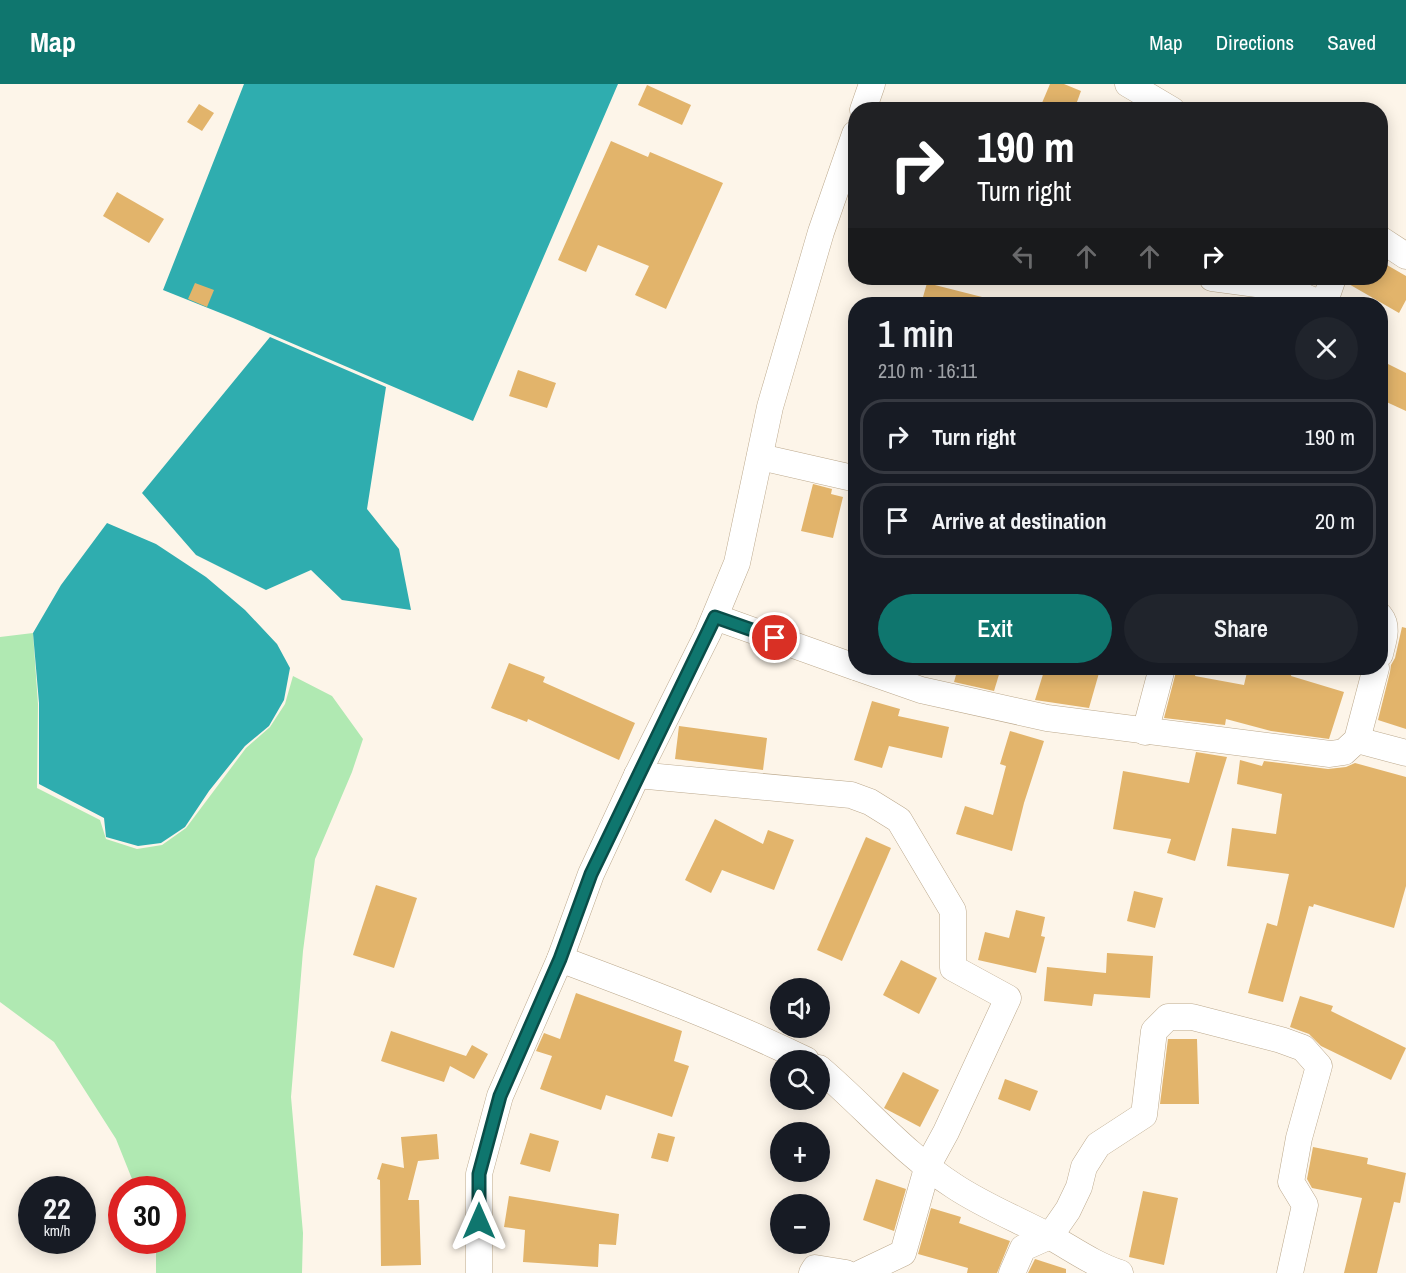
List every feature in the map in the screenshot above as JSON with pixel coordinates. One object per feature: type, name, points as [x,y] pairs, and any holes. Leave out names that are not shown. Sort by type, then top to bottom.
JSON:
[{"type":"street","points":[[866,102],[872,84]]},
{"type":"street","points":[[1128,84],[1158,102]]},
{"type":"street","points":[[479,1273],[479,1174],[500,1096],[560,959],[591,874],[637,774],[715,617],[737,563],[770,407],[821,232],[846,189]]},
{"type":"street","points":[[1388,244],[1406,256]]},
{"type":"street","points":[[1263,285],[1285,288],[1306,297]]},
{"type":"street","points":[[760,457],[848,477]]},
{"type":"street","points":[[715,617],[848,664]]},
{"type":"street","points":[[879,675],[921,690],[1047,718],[1330,754],[1344,752],[1357,740],[1374,675]]},
{"type":"street","points":[[1145,732],[1160,675]]},
{"type":"street","points":[[1357,740],[1406,753]]},
{"type":"street","points":[[637,774],[851,795],[870,802],[899,820],[953,910],[953,968],[1008,998],[946,1132],[928,1165],[903,1253],[861,1273]]},
{"type":"street","points":[[560,959],[650,992],[785,1050]]},
{"type":"street","points":[[1012,1273],[1023,1248],[1050,1236],[1068,1210],[1079,1187],[1084,1167],[1098,1145],[1144,1115],[1154,1031],[1168,1017],[1192,1017],[1281,1040],[1303,1048],[1319,1066],[1299,1138],[1291,1182],[1305,1205],[1290,1273]]},
{"type":"street","points":[[830,1077],[894,1139],[953,1186],[1050,1236],[1104,1268],[1120,1273]]},
{"type":"street","points":[[812,1273],[815,1268],[846,1273]]},
{"type":"green space","points":[[33,633],[38,704],[37,788],[100,820],[106,839],[137,849],[162,845],[186,828],[246,748],[270,727],[285,704],[293,676],[332,696],[363,739],[352,772],[315,859],[303,951],[291,1097],[303,1233],[302,1273],[156,1273],[156,1254],[186,1254],[186,1176],[131,1176],[116,1139],[54,1042],[0,1002],[0,637]]},
{"type":"water","points":[[244,84],[618,84],[473,421],[163,290]]},
{"type":"water","points":[[270,337],[386,387],[367,509],[399,549],[411,610],[342,600],[311,570],[266,590],[196,555],[142,493]]},
{"type":"water","points":[[107,523],[156,544],[206,577],[245,610],[277,644],[290,668],[284,700],[269,726],[245,746],[209,791],[185,827],[161,843],[138,846],[106,837],[104,818],[39,784],[39,703],[33,633],[61,585]]},
{"type":"building","points":[[1050,84],[1064,84],[1081,91],[1077,102],[1042,102]]},
{"type":"building","points":[[647,85],[691,105],[682,125],[638,105]]},
{"type":"building","points":[[199,104],[214,113],[202,131],[187,122]]},
{"type":"building","points":[[611,141],[648,157],[650,152],[723,183],[666,309],[635,295],[649,266],[598,245],[586,272],[558,260]]},
{"type":"building","points":[[117,192],[164,219],[149,243],[103,216]]},
{"type":"building","points":[[1388,266],[1406,276],[1406,300],[1399,313],[1388,307],[1388,297],[1371,297],[1350,285],[1388,285]]},
{"type":"building","points":[[195,283],[214,290],[207,307],[188,299]]},
{"type":"building","points":[[926,285],[935,285],[982,297],[923,297]]},
{"type":"building","points":[[1388,364],[1406,373],[1406,411],[1388,403]]},
{"type":"building","points":[[518,370],[556,383],[547,408],[509,396]]},
{"type":"building","points":[[813,484],[832,489],[831,494],[843,497],[833,538],[801,531]]},
{"type":"building","points":[[1402,627],[1406,628],[1406,729],[1378,720]]},
{"type":"building","points":[[509,663],[545,677],[543,682],[635,723],[619,760],[528,719],[527,722],[491,708]]},
{"type":"building","points":[[956,675],[999,675],[994,691],[954,682]]},
{"type":"building","points":[[1043,675],[1098,675],[1089,708],[1035,700]]},
{"type":"building","points":[[1175,675],[1195,675],[1244,685],[1246,675],[1291,675],[1344,692],[1329,739],[1271,731],[1226,719],[1225,725],[1164,718]]},
{"type":"building","points":[[872,701],[900,709],[898,716],[949,727],[942,758],[889,746],[882,768],[854,760]]},
{"type":"building","points":[[679,726],[767,738],[763,770],[675,759]]},
{"type":"building","points":[[1010,731],[1044,741],[1024,803],[1012,851],[956,834],[965,806],[993,815],[1006,766],[1000,764]]},
{"type":"building","points":[[1196,752],[1227,757],[1195,861],[1167,853],[1171,839],[1113,829],[1123,771],[1189,783]]},
{"type":"building","points":[[1240,760],[1262,766],[1264,761],[1328,769],[1346,767],[1355,763],[1406,777],[1406,886],[1394,928],[1314,904],[1313,907],[1309,906],[1283,1002],[1248,993],[1267,923],[1277,926],[1289,874],[1227,866],[1232,828],[1276,834],[1282,794],[1237,784]]},
{"type":"building","points":[[715,819],[763,844],[768,830],[794,840],[774,890],[722,870],[711,893],[685,880]]},
{"type":"building","points":[[866,837],[891,848],[842,961],[817,950]]},
{"type":"building","points":[[376,885],[417,898],[394,968],[353,955]]},
{"type":"building","points":[[1134,891],[1163,898],[1155,928],[1127,921]]},
{"type":"building","points":[[1016,910],[1045,917],[1041,936],[1045,937],[1036,973],[978,960],[985,932],[1009,938]]},
{"type":"building","points":[[1107,953],[1153,956],[1150,998],[1094,994],[1092,1006],[1044,1001],[1047,967],[1106,973]]},
{"type":"building","points":[[901,960],[937,978],[919,1014],[883,995]]},
{"type":"building","points":[[576,993],[682,1031],[674,1061],[689,1066],[672,1117],[606,1095],[601,1110],[540,1089],[552,1056],[536,1051],[544,1033],[560,1039]]},
{"type":"building","points":[[1300,996],[1333,1006],[1331,1011],[1406,1048],[1391,1080],[1321,1046],[1309,1034],[1290,1027]]},
{"type":"building","points":[[391,1031],[466,1056],[472,1045],[488,1054],[474,1079],[450,1066],[444,1082],[381,1061]]},
{"type":"building","points":[[1168,1039],[1197,1039],[1199,1104],[1160,1104]]},
{"type":"building","points":[[903,1072],[939,1090],[920,1127],[884,1108]]},
{"type":"building","points":[[1005,1079],[1038,1091],[1030,1111],[998,1099]]},
{"type":"building","points":[[530,1133],[559,1141],[550,1172],[520,1164]]},
{"type":"building","points":[[658,1133],[675,1137],[668,1162],[651,1158]]},
{"type":"building","points":[[437,1134],[439,1159],[418,1161],[408,1200],[419,1200],[421,1265],[381,1266],[380,1180],[377,1179],[382,1163],[404,1168],[401,1137]]},
{"type":"building","points":[[1313,1147],[1368,1158],[1367,1164],[1406,1173],[1400,1203],[1394,1202],[1377,1273],[1344,1273],[1362,1198],[1312,1188],[1307,1179]]},
{"type":"building","points":[[876,1179],[906,1189],[894,1231],[863,1220]]},
{"type":"building","points":[[1143,1191],[1178,1198],[1164,1265],[1129,1257]]},
{"type":"building","points":[[509,1196],[619,1214],[616,1245],[599,1244],[598,1267],[523,1262],[525,1230],[504,1227]]},
{"type":"building","points":[[931,1208],[961,1217],[959,1223],[1010,1241],[997,1273],[967,1273],[968,1268],[918,1254]]},
{"type":"building","points":[[1035,1259],[1066,1269],[1066,1273],[1028,1273]]},
{"type":"route","points":[[479,1221],[479,1174],[500,1096],[560,959],[591,874],[637,774],[715,617],[775,638]]}]
